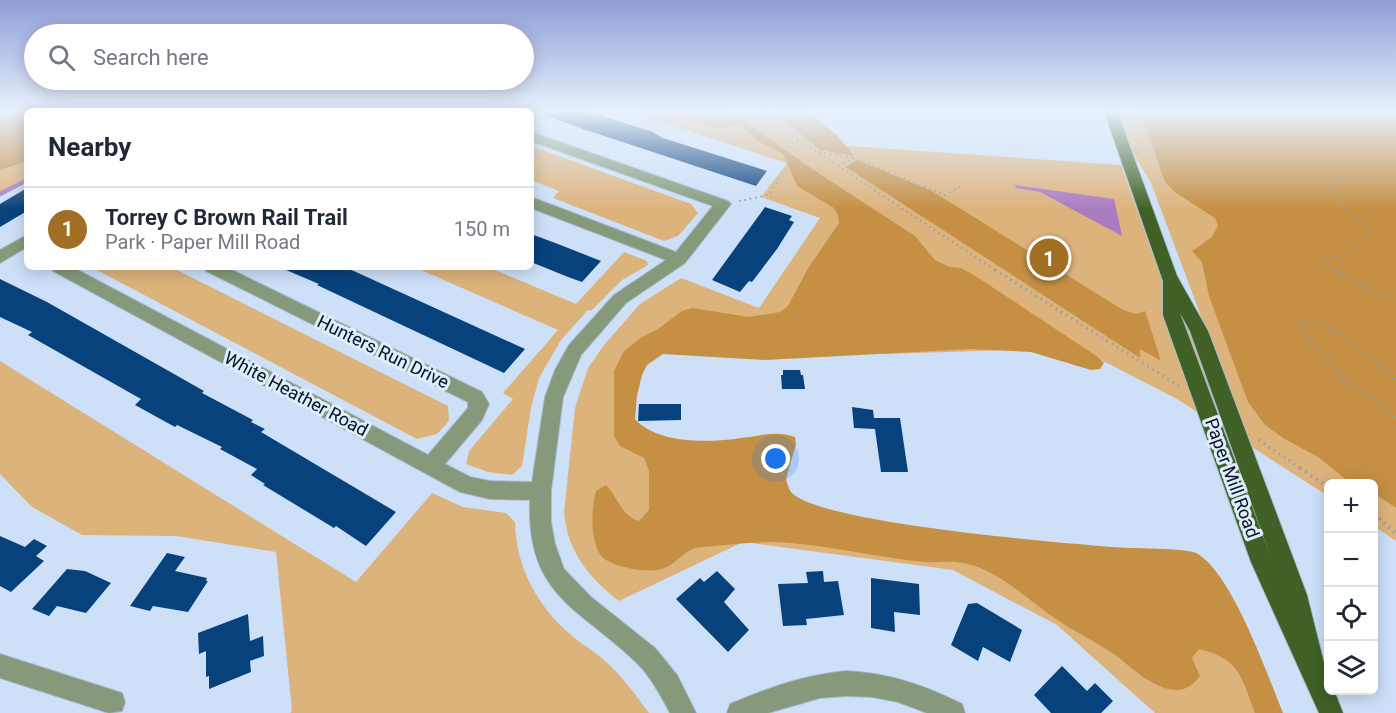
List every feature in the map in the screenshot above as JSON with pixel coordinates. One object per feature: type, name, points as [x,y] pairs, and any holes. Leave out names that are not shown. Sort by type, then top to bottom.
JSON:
[{"type":"main road","name":"Paper Mill Road","points":[[1122,144],[1169,276],[1172,315],[1242,507],[1277,598],[1315,674],[1331,713]]},
{"type":"street","points":[[554,144],[723,204],[679,259],[620,299],[575,350],[564,370],[554,397],[541,491],[540,522],[544,544],[556,576],[583,605],[647,656],[668,684],[684,713]]},
{"type":"street","points":[[534,203],[679,259]]},
{"type":"street","points":[[0,257],[24,245]]},
{"type":"street","name":"White Heather Road","points":[[65,270],[467,486],[490,490],[541,491]]},
{"type":"street","name":"Hunters Run Drive","points":[[218,270],[475,397],[480,404],[475,414],[431,467]]},
{"type":"street","points":[[0,666],[113,702]]},
{"type":"street","points":[[739,713],[768,699],[813,686],[853,683],[896,689],[938,705],[952,713]]},
{"type":"path","points":[[739,201],[769,195],[790,162],[785,159],[784,153],[791,144]]},
{"type":"path","points":[[805,144],[1034,296],[1188,391]]},
{"type":"path","points":[[816,151],[855,158],[945,195],[960,186]]},
{"type":"path","points":[[838,166],[855,158]]},
{"type":"path","points":[[1396,182],[1337,177],[1327,182],[1344,208],[1367,226],[1370,234],[1347,254],[1327,259],[1328,266],[1377,297],[1384,299],[1391,294],[1396,296]]},
{"type":"path","points":[[1396,379],[1329,330],[1308,319],[1302,319],[1303,332],[1332,364],[1343,381],[1372,397],[1396,418]]},
{"type":"path","points":[[1249,434],[1324,484]]},
{"type":"path","points":[[1378,517],[1396,533]]},
{"type":"shaded area","points":[[0,144],[24,144],[24,179],[0,192]]},
{"type":"shaded area","points":[[0,144],[24,144],[24,162],[0,170]]},
{"type":"shaded area","points":[[729,144],[824,144],[1121,165],[1177,322],[1202,319],[1151,183],[1128,144],[1396,144],[1396,541],[1378,529],[1378,479],[1324,479],[1324,493],[1177,399],[1078,348],[884,354],[638,350],[633,440],[857,537],[1188,554],[1273,713],[1155,713],[1057,625],[953,570],[743,542],[619,601],[598,583],[581,563],[575,551],[566,526],[564,512],[575,408],[588,368],[604,345],[640,304],[681,278],[759,308],[820,218],[761,197],[787,163]]},
{"type":"shaded area","points":[[764,144],[777,144],[915,236],[935,260],[950,267],[961,268],[977,277],[1104,363],[1100,369],[1091,370],[1031,352],[971,349],[766,360],[663,354],[647,365],[642,375],[635,419],[656,433],[684,440],[714,441],[775,434],[795,437],[796,444],[786,479],[791,492],[810,503],[845,513],[942,530],[1112,547],[1183,550],[1198,554],[1224,583],[1236,604],[1248,627],[1283,713],[1255,713],[1242,679],[1231,664],[1213,653],[1199,649],[1192,658],[1200,676],[1196,681],[1178,690],[1160,686],[1053,617],[995,575],[969,564],[923,562],[812,545],[775,542],[696,548],[667,567],[653,570],[619,566],[600,555],[594,538],[592,517],[596,491],[606,485],[628,515],[639,521],[649,510],[649,471],[644,458],[620,446],[614,436],[614,371],[624,351],[682,311],[692,308],[749,317],[780,312],[788,306],[807,270],[839,223],[834,208],[797,186],[783,154]]},
{"type":"shaded area","points":[[813,144],[845,144],[854,156],[820,150]]},
{"type":"shaded area","points":[[1152,144],[1396,144],[1396,508],[1378,496],[1378,479],[1346,479],[1318,457],[1283,438],[1265,425],[1248,402],[1209,296],[1202,262],[1192,251],[1212,237],[1218,226],[1215,218],[1176,193],[1165,182]]},
{"type":"shaded area","points":[[534,147],[691,204],[698,213],[678,236],[664,241],[553,198],[559,191],[534,181]]},
{"type":"shaded area","points":[[857,160],[932,191],[1123,310],[1136,314],[1145,311],[1161,361],[1140,349],[1140,358],[846,167]]},
{"type":"shaded area","points":[[1015,185],[1114,199],[1122,236],[1040,192],[1016,188]]},
{"type":"shaded area","points":[[624,252],[647,261],[648,265],[622,280],[591,311],[588,310],[561,340],[539,378],[531,408],[522,466],[512,475],[488,472],[466,464],[469,451],[513,399],[503,393],[558,330],[421,270],[495,270],[576,304]]},
{"type":"shaded area","points":[[97,270],[177,270],[448,406],[449,421],[437,434],[417,439]]},
{"type":"shaded area","points":[[0,361],[356,582],[432,493],[463,507],[506,513],[515,522],[519,555],[524,570],[548,611],[559,624],[617,672],[649,713],[290,713],[292,711],[276,552],[176,536],[82,535],[32,507],[0,474]]},
{"type":"building","points":[[629,144],[683,144],[767,171],[756,186]]},
{"type":"building","points":[[24,190],[24,213],[0,227],[0,204]]},
{"type":"building","points":[[765,207],[792,216],[789,220],[794,222],[777,249],[752,282],[749,281],[740,292],[712,280]]},
{"type":"building","points":[[534,235],[601,261],[582,282],[534,263]]},
{"type":"building","points":[[286,270],[352,270],[525,349],[504,373],[317,285],[319,284]]},
{"type":"building","points":[[0,279],[47,302],[204,391],[202,393],[253,420],[251,422],[265,429],[261,432],[396,512],[366,546],[336,526],[334,528],[263,485],[265,484],[251,475],[257,469],[220,449],[222,447],[177,425],[175,427],[135,405],[141,399],[28,335],[32,332],[0,317]]},
{"type":"building","points":[[783,370],[800,370],[805,389],[782,389]]},
{"type":"building","points":[[639,404],[681,404],[681,420],[638,421]]},
{"type":"building","points":[[852,407],[873,410],[874,418],[900,418],[908,472],[881,472],[875,429],[854,428]]},
{"type":"building","points":[[0,536],[25,547],[34,539],[47,546],[36,556],[44,561],[11,592],[0,586]]},
{"type":"building","points":[[167,553],[185,557],[175,571],[207,578],[206,581],[208,581],[188,612],[153,606],[150,611],[130,606]]},
{"type":"building","points":[[67,569],[85,571],[111,583],[86,613],[57,606],[49,616],[32,609]]},
{"type":"building","points":[[717,571],[735,589],[724,602],[749,630],[728,652],[676,599],[700,578],[704,582]]},
{"type":"building","points":[[823,571],[824,582],[838,581],[844,615],[806,619],[807,625],[783,626],[778,584],[808,583],[806,572]]},
{"type":"building","points":[[871,578],[919,584],[920,615],[894,612],[895,632],[871,628]]},
{"type":"building","points":[[977,603],[1022,630],[1010,662],[983,647],[978,661],[951,645],[968,604]]},
{"type":"building","points":[[248,614],[250,641],[263,636],[264,656],[250,661],[251,672],[209,689],[209,676],[206,677],[206,651],[199,654],[198,633]]},
{"type":"building","points":[[1062,666],[1087,691],[1095,683],[1113,701],[1101,713],[1051,713],[1034,695]]},
{"type":"waterway","points":[[0,194],[24,182]]},
{"type":"place","name":"Torrey C Brown Rail Trail","points":[[1049,258]]}]
